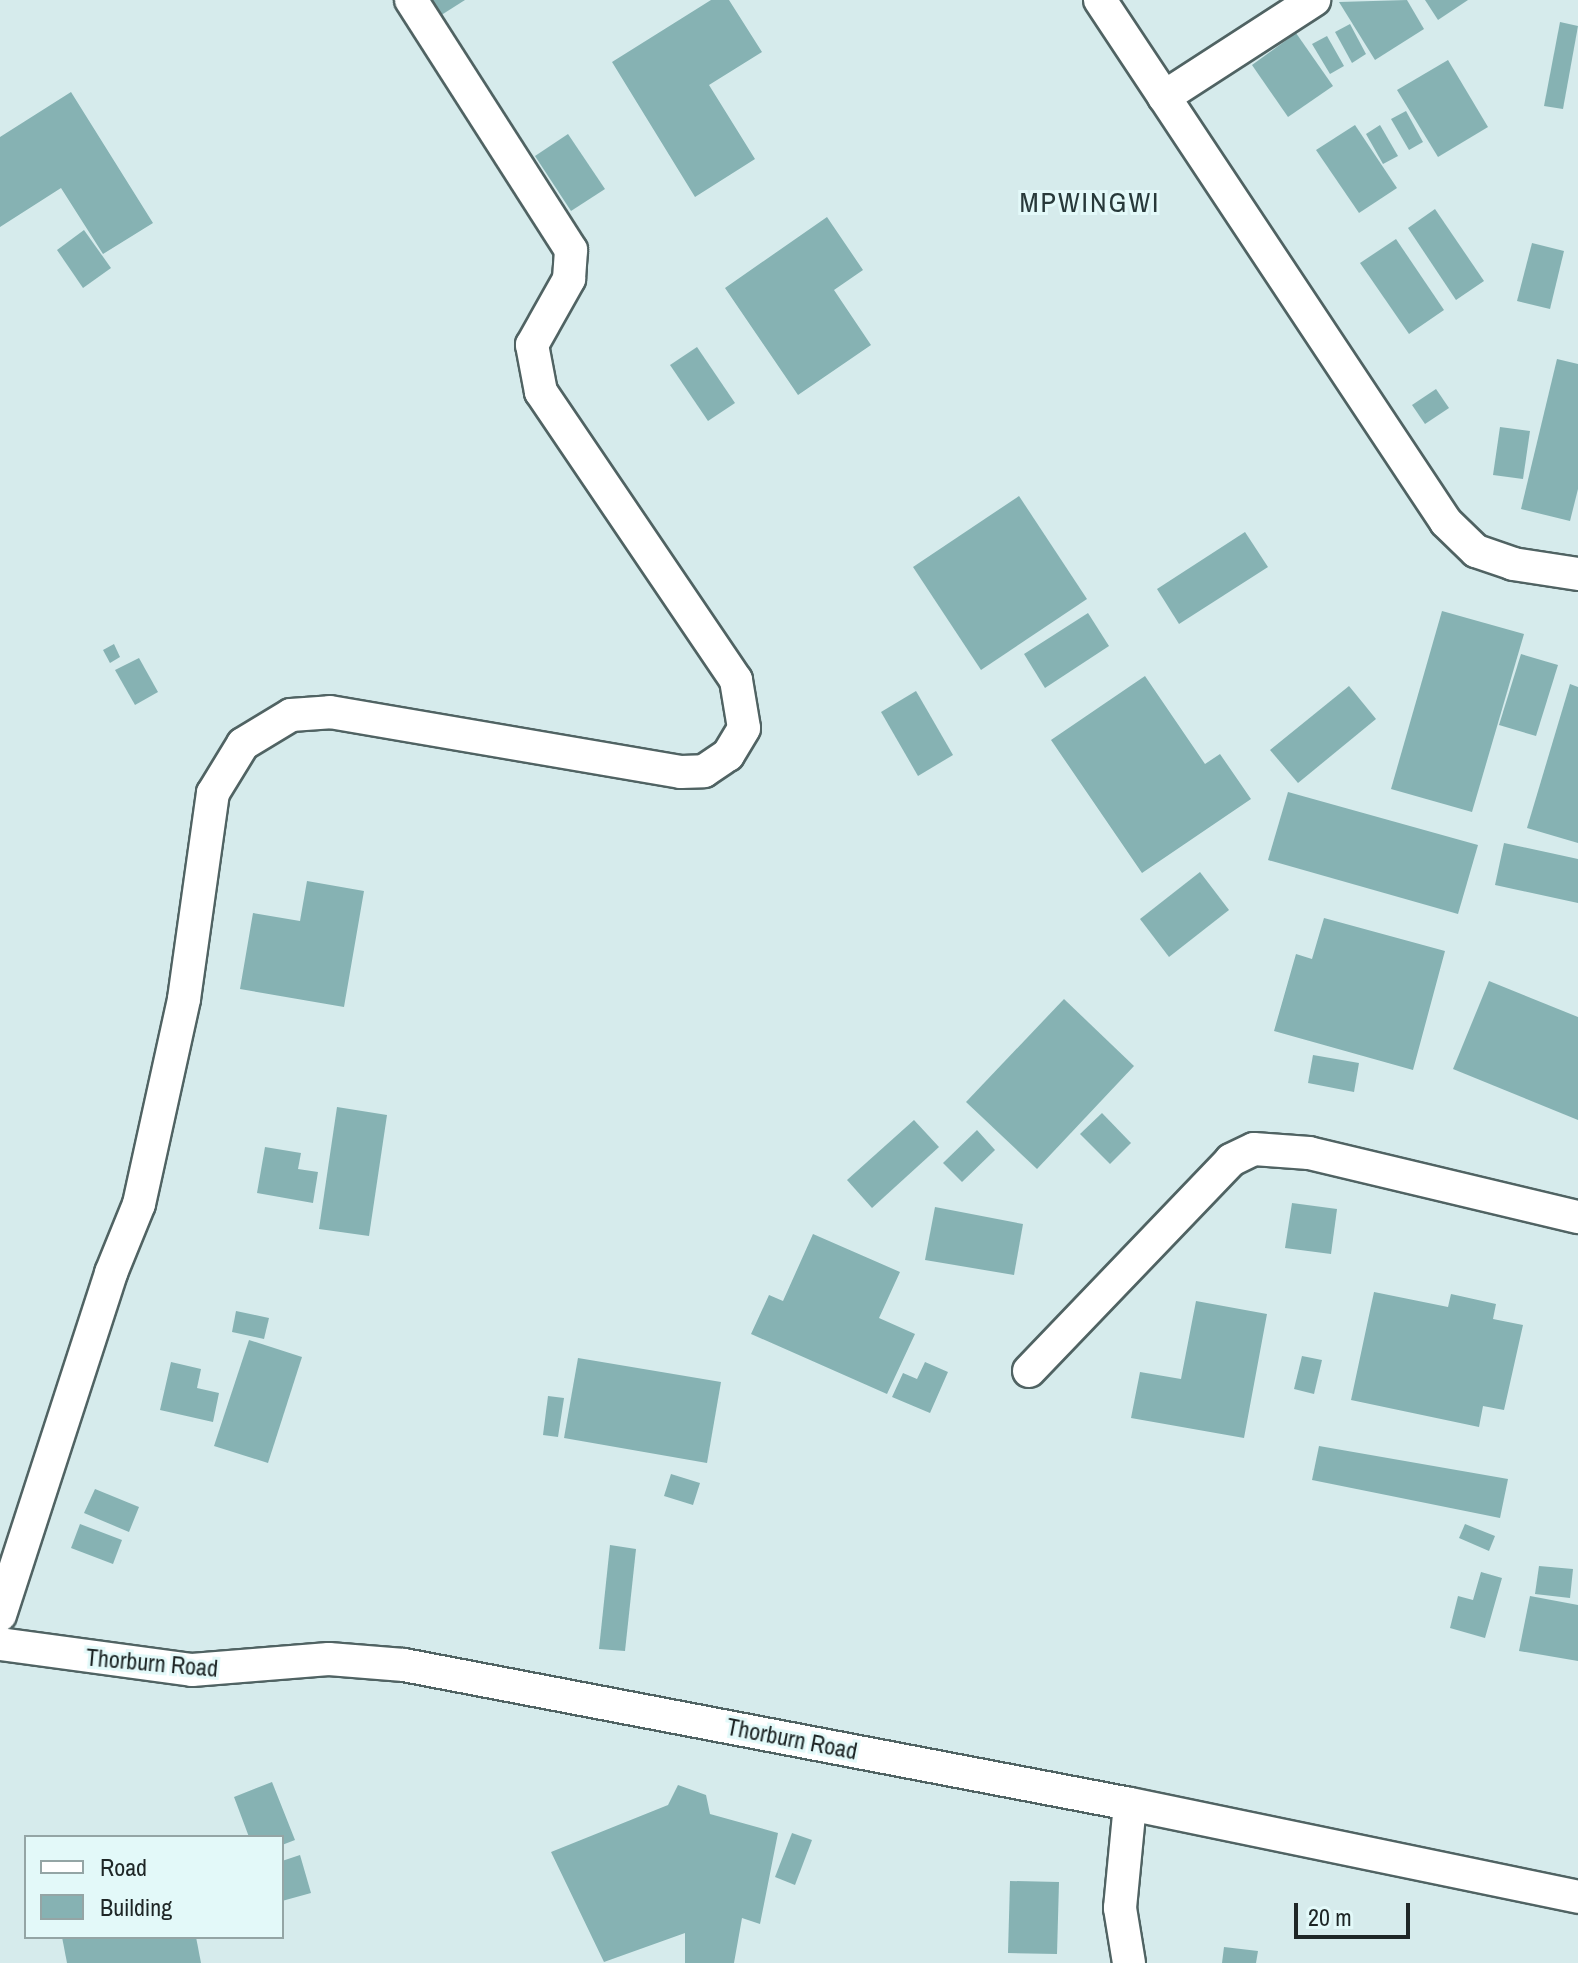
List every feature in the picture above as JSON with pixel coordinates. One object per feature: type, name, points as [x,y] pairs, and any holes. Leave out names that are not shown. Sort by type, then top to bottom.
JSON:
[{"type":"street","points":[[0,1615],[111,1273],[139,1204],[184,999],[213,793],[243,744],[291,715],[330,712],[681,772],[704,771],[728,755],[744,728],[736,680],[541,392],[532,345],[569,279],[574,266],[571,250],[411,0]]},
{"type":"street","points":[[1100,0],[1446,522],[1476,551],[1513,564],[1578,574]]},
{"type":"street","points":[[1164,97],[1314,0]]},
{"type":"street","points":[[1029,1371],[1231,1160],[1254,1149],[1309,1153],[1578,1217]]},
{"type":"street","name":"Thorburn Road","points":[[0,1644],[192,1670],[329,1659],[404,1665],[1130,1804],[1578,1897]]},
{"type":"street","points":[[1129,1963],[1120,1908],[1130,1804]]},
{"type":"building","points":[[423,0],[465,0],[435,19]]},
{"type":"building","points":[[711,0],[729,0],[762,52],[709,85],[755,159],[695,197],[612,62]]},
{"type":"building","points":[[1407,0],[1424,29],[1375,60],[1339,2]]},
{"type":"building","points":[[1425,0],[1468,0],[1438,20]]},
{"type":"building","points":[[1560,22],[1578,26],[1563,109],[1544,106]]},
{"type":"building","points":[[1350,24],[1366,54],[1352,63],[1335,32]]},
{"type":"building","points":[[1296,33],[1333,86],[1288,117],[1252,65]]},
{"type":"building","points":[[1327,36],[1344,66],[1330,74],[1312,44]]},
{"type":"building","points":[[1448,60],[1488,127],[1438,157],[1397,90]]},
{"type":"building","points":[[71,92],[153,223],[103,254],[61,188],[0,227],[0,137]]},
{"type":"building","points":[[1406,111],[1423,142],[1409,150],[1391,119]]},
{"type":"building","points":[[1355,125],[1397,188],[1359,213],[1316,150]]},
{"type":"building","points":[[1380,125],[1398,156],[1383,164],[1366,134]]},
{"type":"building","points":[[568,134],[605,189],[571,211],[535,156]]},
{"type":"building","points":[[1435,209],[1484,281],[1456,300],[1408,228]]},
{"type":"building","points":[[827,217],[863,270],[834,290],[871,345],[798,395],[725,288]]},
{"type":"building","points":[[84,230],[111,268],[83,288],[57,250]]},
{"type":"building","points":[[1396,239],[1444,310],[1409,334],[1360,263]]},
{"type":"building","points":[[1532,243],[1564,251],[1550,309],[1517,301]]},
{"type":"building","points":[[697,347],[735,403],[708,421],[670,365]]},
{"type":"building","points":[[1557,359],[1578,364],[1578,489],[1570,521],[1521,509]]},
{"type":"building","points":[[1436,389],[1449,408],[1425,424],[1412,405]]},
{"type":"building","points":[[1500,427],[1530,431],[1523,479],[1493,475]]},
{"type":"building","points":[[1019,496],[1087,599],[981,670],[913,567]]},
{"type":"building","points":[[1245,532],[1268,567],[1179,624],[1157,589]]},
{"type":"building","points":[[1442,611],[1524,634],[1472,812],[1391,789]]},
{"type":"building","points":[[1088,613],[1109,646],[1045,688],[1024,654]]},
{"type":"building","points":[[114,644],[120,657],[110,663],[103,650]]},
{"type":"building","points":[[1521,654],[1558,665],[1536,736],[1499,725]]},
{"type":"building","points":[[139,658],[158,692],[135,705],[115,670]]},
{"type":"building","points":[[1145,676],[1205,764],[1220,754],[1251,799],[1142,873],[1051,740]]},
{"type":"building","points":[[1570,684],[1578,687],[1578,843],[1527,828]]},
{"type":"building","points":[[1349,686],[1376,719],[1298,783],[1270,750]]},
{"type":"building","points":[[916,691],[953,755],[918,776],[881,712]]},
{"type":"building","points":[[1288,792],[1478,845],[1458,914],[1268,860]]},
{"type":"building","points":[[1504,843],[1578,859],[1578,903],[1495,885]]},
{"type":"building","points":[[1200,872],[1229,910],[1169,957],[1140,919]]},
{"type":"building","points":[[307,881],[364,891],[344,1007],[240,989],[253,913],[300,921]]},
{"type":"building","points":[[1324,918],[1445,951],[1413,1070],[1274,1031],[1296,954],[1312,959]]},
{"type":"building","points":[[1489,981],[1578,1017],[1578,1120],[1453,1069]]},
{"type":"building","points":[[1064,999],[1134,1066],[1037,1169],[966,1102]]},
{"type":"building","points":[[1313,1055],[1359,1063],[1354,1092],[1308,1083]]},
{"type":"building","points":[[337,1107],[387,1115],[369,1236],[319,1229]]},
{"type":"building","points":[[1102,1113],[1131,1143],[1110,1164],[1080,1134]]},
{"type":"building","points":[[914,1120],[939,1147],[872,1208],[847,1180]]},
{"type":"building","points":[[977,1130],[995,1150],[962,1182],[943,1163]]},
{"type":"building","points":[[265,1147],[301,1153],[298,1169],[318,1172],[313,1203],[257,1193]]},
{"type":"building","points":[[1292,1203],[1337,1209],[1331,1254],[1285,1248]]},
{"type":"building","points":[[935,1207],[1023,1224],[1014,1275],[925,1260]]},
{"type":"building","points":[[813,1234],[900,1272],[879,1318],[915,1334],[887,1394],[751,1334],[769,1295],[783,1301]]},
{"type":"building","points":[[1374,1292],[1448,1307],[1451,1294],[1496,1304],[1493,1319],[1523,1325],[1504,1410],[1483,1406],[1479,1427],[1351,1400]]},
{"type":"building","points":[[1196,1301],[1267,1314],[1244,1438],[1131,1418],[1140,1372],[1181,1379]]},
{"type":"building","points":[[236,1311],[269,1318],[264,1339],[232,1332]]},
{"type":"building","points":[[249,1340],[302,1357],[268,1463],[214,1446]]},
{"type":"building","points":[[1302,1356],[1322,1360],[1314,1394],[1294,1389]]},
{"type":"building","points":[[578,1358],[721,1382],[707,1463],[564,1438]]},
{"type":"building","points":[[171,1362],[201,1369],[197,1388],[219,1393],[213,1422],[160,1410]]},
{"type":"building","points":[[925,1362],[948,1372],[930,1413],[892,1397],[903,1373],[917,1379]]},
{"type":"building","points":[[548,1396],[564,1398],[558,1437],[543,1435]]},
{"type":"building","points":[[1319,1446],[1508,1479],[1500,1518],[1312,1480]]},
{"type":"building","points":[[671,1474],[700,1483],[693,1505],[664,1496]]},
{"type":"building","points":[[95,1489],[139,1507],[129,1532],[84,1513]]},
{"type":"building","points":[[80,1524],[122,1540],[113,1564],[71,1548]]},
{"type":"building","points":[[1465,1524],[1495,1536],[1489,1551],[1459,1538]]},
{"type":"building","points":[[610,1545],[636,1549],[625,1651],[599,1649]]},
{"type":"building","points":[[1539,1566],[1573,1569],[1570,1598],[1535,1594]]},
{"type":"building","points":[[1481,1572],[1502,1578],[1485,1638],[1450,1628],[1458,1596],[1473,1600]]},
{"type":"building","points":[[1530,1596],[1578,1605],[1578,1661],[1519,1651]]},
{"type":"building","points":[[272,1782],[295,1840],[284,1844],[284,1835],[248,1835],[234,1797]]},
{"type":"building","points":[[678,1785],[706,1795],[710,1814],[778,1833],[760,1924],[742,1918],[734,1963],[685,1963],[685,1933],[604,1962],[551,1852],[668,1805]]},
{"type":"building","points":[[792,1833],[812,1840],[795,1885],[775,1877]]},
{"type":"building","points":[[300,1855],[311,1893],[284,1900],[284,1860]]},
{"type":"building","points":[[1010,1881],[1059,1882],[1057,1954],[1008,1953]]},
{"type":"building","points":[[62,1939],[196,1939],[201,1963],[67,1963]]},
{"type":"building","points":[[1224,1947],[1258,1951],[1256,1963],[1222,1963]]},
{"type":"district","name":"MPWINGWI","points":[[1090,202]]}]
